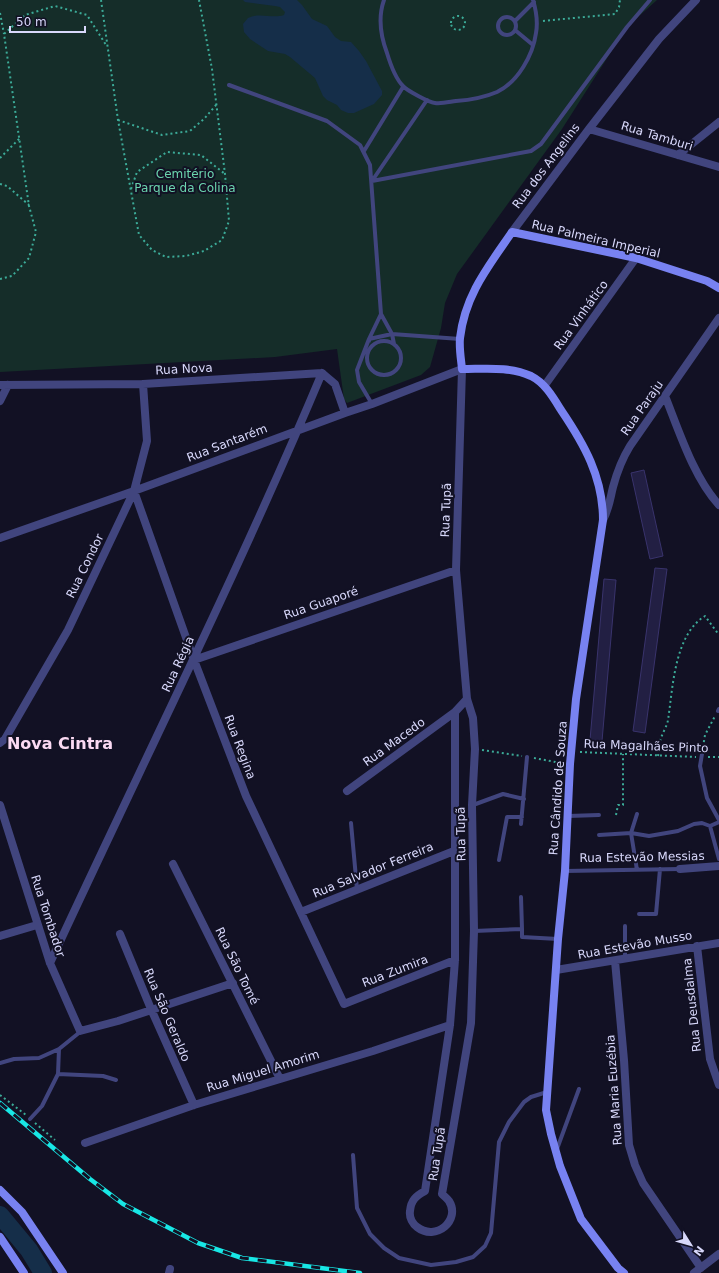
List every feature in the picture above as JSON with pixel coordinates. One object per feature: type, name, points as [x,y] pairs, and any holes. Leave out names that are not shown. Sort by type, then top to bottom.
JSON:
[{"type":"street","name":"Rua dos Angelins","points":[[462,369],[460,339],[465,316],[473,291],[486,269],[589,129],[659,39],[696,0]]},
{"type":"street","points":[[678,155],[719,122]]},
{"type":"street","name":"Rua Tamburi","points":[[589,129],[719,167]]},
{"type":"street","name":"Rua Palmeira Imperial","points":[[512,232],[636,258],[707,281],[719,288]]},
{"type":"street","name":"Rua Vinhático","points":[[545,385],[636,258]]},
{"type":"street","name":"Rua Paraju","points":[[603,520],[609,506],[612,488],[621,461],[719,318]]},
{"type":"street","name":"Rua Cândido de Souza","points":[[462,369],[501,368],[520,372],[533,377],[545,385],[581,440],[591,461],[600,488],[603,520],[576,699],[571,751],[565,871],[558,939],[546,1110],[556,1151],[581,1219],[618,1268],[624,1273]]},
{"type":"street","name":"Rua Santarém","points":[[0,538],[134,491],[345,412],[372,404],[462,369]]},
{"type":"street","name":"Rua Tupã","points":[[455,712],[454,960],[450,1025],[425,1191],[416,1196],[410,1205],[410,1215],[414,1224],[422,1231],[432,1233],[442,1229],[449,1222],[452,1212],[449,1201],[442,1194],[471,1023],[474,931],[472,805],[475,749],[473,718],[467,699],[456,570],[462,369]]},
{"type":"street","points":[[322,373],[335,384],[345,412]]},
{"type":"street","name":"Rua Nova","points":[[4,385],[143,384],[322,373]]},
{"type":"street","name":"Rua Régia","points":[[50,963],[194,660],[322,373]]},
{"type":"street","name":"Rua Condor","points":[[0,743],[5,738],[68,630],[134,491],[147,441],[143,384]]},
{"type":"street","points":[[0,401],[4,385]]},
{"type":"street","points":[[665,396],[688,454],[701,478],[719,505]]},
{"type":"street","name":"Rua Regina","points":[[134,491],[194,660],[246,796],[344,1004]]},
{"type":"street","name":"Rua Guaporé","points":[[194,660],[456,570]]},
{"type":"street","points":[[455,712],[467,699]]},
{"type":"street","name":"Rua Macedo","points":[[347,791],[455,712]]},
{"type":"street","name":"Rua Tombador","points":[[1,811],[50,963],[80,1031]]},
{"type":"street","name":"Rua Salvador Ferreira","points":[[301,912],[454,851]]},
{"type":"street","name":"Rua São Tomé","points":[[173,864],[280,1079]]},
{"type":"street","name":"Rua Estevão Messias","points":[[680,869],[719,866]]},
{"type":"street","points":[[0,936],[37,925]]},
{"type":"street","name":"Rua São Geraldo","points":[[120,934],[151,1009],[194,1105]]},
{"type":"street","name":"Rua Estevão Musso","points":[[556,970],[615,962],[719,943]]},
{"type":"street","name":"Rua Deusdalma","points":[[697,946],[710,1058],[719,1085]]},
{"type":"street","name":"Rua Zumira","points":[[344,1004],[454,960]]},
{"type":"street","name":"Rua Maria Euzébia","points":[[615,962],[624,1060],[629,1145],[635,1165],[643,1183],[701,1268]]},
{"type":"street","points":[[80,1031],[118,1021],[233,983]]},
{"type":"street","name":"Rua Miguel Amorim","points":[[84,1143],[194,1105],[373,1051],[450,1025]]},
{"type":"street","points":[[0,1190],[22,1212],[62,1273]]},
{"type":"street","points":[[0,1237],[24,1273]]},
{"type":"street","points":[[694,1273],[719,1254]]},
{"type":"lane","points":[[384,0],[381,22],[382,41],[391,65],[403,86],[434,103],[476,99],[498,91],[513,80],[524,65],[533,45],[536,33],[533,1]]},
{"type":"lane","points":[[372,181],[531,151],[541,144],[627,27],[650,0]]},
{"type":"lane","points":[[515,21],[533,1]]},
{"type":"lane","points":[[504,17],[510,17],[515,21],[515,30],[510,34],[504,35],[499,31],[499,20],[504,17]]},
{"type":"lane","points":[[515,30],[533,45]]},
{"type":"lane","points":[[229,86],[327,121],[352,138],[364,151],[370,165],[372,181],[381,314],[392,334],[394,344],[401,353],[400,364],[393,373],[387,375],[376,373],[372,370],[367,359],[370,348],[369,339]]},
{"type":"lane","points":[[364,151],[403,86]]},
{"type":"lane","points":[[372,181],[427,100]]},
{"type":"lane","points":[[372,404],[359,382],[357,370],[381,314]]},
{"type":"lane","points":[[369,339],[392,334],[460,339]]},
{"type":"lane","points":[[370,348],[374,344],[384,341],[394,344]]},
{"type":"lane","points":[[702,756],[700,766],[707,798],[719,821],[710,826]]},
{"type":"lane","points":[[521,824],[527,757]]},
{"type":"lane","points":[[472,805],[504,794],[524,799]]},
{"type":"lane","points":[[637,814],[631,833],[637,870]]},
{"type":"lane","points":[[568,816],[599,815]]},
{"type":"lane","points":[[499,860],[507,817],[522,817]]},
{"type":"lane","points":[[599,835],[631,833],[649,836],[678,832],[694,824],[702,822],[710,826],[719,859]]},
{"type":"lane","points":[[351,823],[357,890]]},
{"type":"lane","name":"Rua Estevão Messias","points":[[565,871],[680,869]]},
{"type":"lane","points":[[639,914],[656,914],[660,870]]},
{"type":"lane","points":[[521,896],[522,937],[558,939]]},
{"type":"lane","points":[[625,926],[625,959]]},
{"type":"lane","points":[[474,931],[522,929]]},
{"type":"lane","points":[[0,1063],[39,1058],[59,1049],[80,1031]]},
{"type":"lane","points":[[30,1119],[42,1106],[58,1074],[59,1049]]},
{"type":"lane","points":[[58,1074],[103,1076],[116,1080]]},
{"type":"lane","points":[[556,1151],[579,1089]]},
{"type":"lane","points":[[353,1155],[357,1208],[370,1234],[384,1248],[399,1258],[431,1265],[456,1262],[473,1257],[486,1246],[491,1232],[499,1142],[502,1135],[508,1122],[524,1102],[531,1097],[547,1092]]},
{"type":"path","points":[[101,0],[118,120],[138,235],[152,250],[166,257],[186,256],[204,251],[222,240],[229,221],[225,174],[212,69],[199,0]]},
{"type":"path","points":[[536,22],[615,14],[619,7],[620,0]]},
{"type":"path","points":[[4,34],[25,15],[54,6],[87,15],[107,46]]},
{"type":"path","points":[[0,13],[30,206],[36,232],[29,258],[12,276],[0,279]]},
{"type":"path","points":[[460,16],[464,19],[465,23],[462,29],[456,29],[453,27],[452,22],[454,18],[460,16]]},
{"type":"path","points":[[118,120],[162,135],[190,131],[204,119],[216,105]]},
{"type":"path","points":[[0,158],[20,138]]},
{"type":"path","points":[[131,189],[137,172],[167,152],[201,155],[225,174]]},
{"type":"path","points":[[0,184],[7,186],[30,206]]},
{"type":"path","points":[[658,756],[661,739],[668,722],[675,674],[684,641],[698,621],[705,616],[719,635]]},
{"type":"path","points":[[702,756],[705,735],[718,710]]},
{"type":"path","name":"Rua Magalhães Pinto","points":[[571,751],[719,758]]},
{"type":"path","points":[[616,815],[618,805],[623,805],[622,754]]},
{"type":"green space","name":"Cemitério Parque da Colina","points":[[0,0],[657,0],[627,27],[562,129],[457,274],[445,303],[441,328],[430,367],[421,375],[347,403],[344,399],[337,349],[275,357],[0,372]]},
{"type":"water","points":[[243,0],[297,0],[312,19],[327,26],[335,37],[341,41],[351,42],[366,61],[382,91],[382,95],[374,104],[354,113],[348,113],[341,110],[337,105],[327,100],[323,96],[315,78],[290,57],[285,54],[268,51],[250,39],[244,32],[243,24],[252,16],[280,16],[284,15],[285,12],[280,7],[245,2]]},
{"type":"building","points":[[644,470],[663,556],[650,559],[631,473]]},
{"type":"building","points":[[655,568],[667,569],[645,733],[633,731]]},
{"type":"building","points":[[604,579],[616,580],[602,741],[590,740]]},
{"type":"waterway","points":[[0,1215],[29,1250],[43,1273]]},
{"type":"railway","points":[[0,1103],[90,1179],[123,1204],[198,1243],[242,1258],[360,1273]]},
{"type":"district","name":"Nova Cintra","points":[[60,743]]}]
